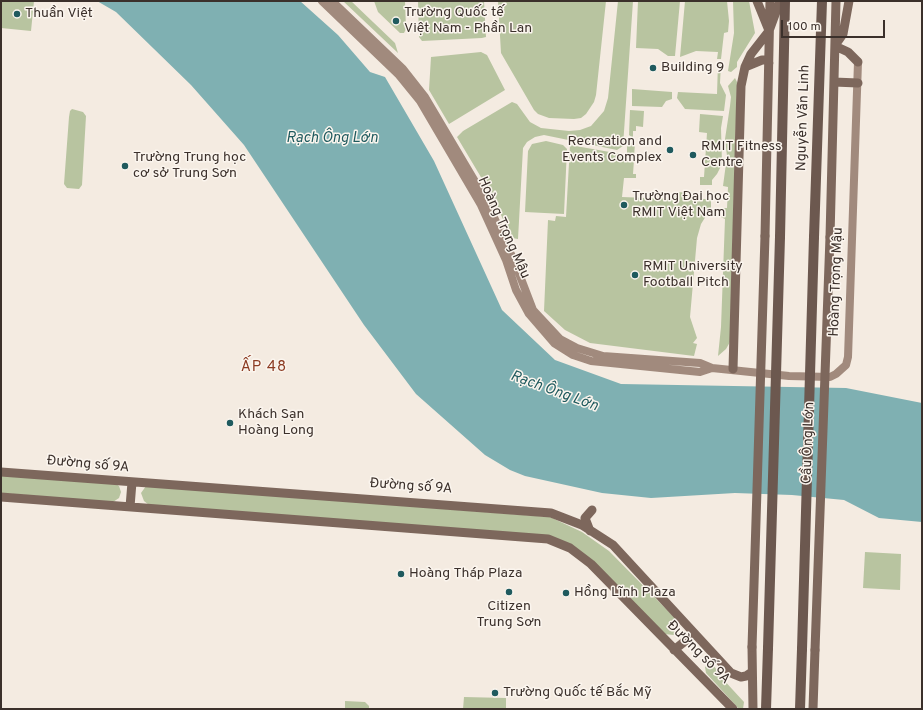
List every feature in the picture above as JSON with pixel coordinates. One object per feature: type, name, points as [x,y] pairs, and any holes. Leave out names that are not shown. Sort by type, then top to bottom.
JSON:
[{"type":"highway","name":"Nguyễn Văn Linh","points":[[766,709],[780,237],[785,1]]},
{"type":"highway","name":"Nguyễn Văn Linh","points":[[814,237],[822,1]]},
{"type":"highway","name":"Cầu Ông Lớn","points":[[800,709],[814,237]]},
{"type":"main road","name":"Hoàng Trọng Mậu","points":[[322,1],[400,71]]},
{"type":"main road","name":"Hoàng Trọng Mậu","points":[[332,1],[400,71],[428,103],[486,200],[515,262],[533,310],[560,338],[591,353],[700,363],[712,368],[734,369],[789,376],[830,377],[846,365],[848,353],[858,62]]},
{"type":"main road","points":[[757,1],[769,31]]},
{"type":"main road","points":[[753,709],[752,647],[765,236],[770,1]]},
{"type":"main road","points":[[734,369],[741,86],[745,67],[751,54],[769,31],[780,1]]},
{"type":"main road","name":"Nguyễn Văn Linh","points":[[830,237],[836,1]]},
{"type":"main road","name":"Nguyễn Văn Linh","points":[[835,46],[843,34],[849,1]]},
{"type":"main road","points":[[835,46],[848,52],[858,62]]},
{"type":"main road","points":[[745,67],[762,60],[766,60],[769,63]]},
{"type":"main road","points":[[834,82],[858,83]]},
{"type":"main road","name":"Cầu Ông Lớn","points":[[813,709],[830,237]]},
{"type":"main road","name":"Đường số 9A","points":[[1,472],[489,507],[552,513],[582,525],[612,545],[735,676],[746,676],[752,672]]},
{"type":"main road","points":[[130,507],[132,482]]},
{"type":"main road","name":"Đường số 9A","points":[[1,497],[548,539],[570,548],[592,564],[733,709]]},
{"type":"main road","points":[[590,531],[585,518],[592,510]]},
{"type":"main road","points":[[674,650],[694,634]]},
{"type":"green space","name":"Thuần Việt","points":[[1,1],[34,1],[31,31],[1,28]]},
{"type":"green space","points":[[343,1],[351,1],[395,43],[398,53]]},
{"type":"green space","points":[[374,1],[405,1],[406,29],[404,33],[400,33],[378,12]]},
{"type":"green space","points":[[418,1],[484,1],[486,37],[422,41],[419,37]]},
{"type":"green space","points":[[498,1],[606,1],[596,95],[594,102],[586,114],[581,118],[549,118],[538,114],[534,110],[501,53]]},
{"type":"green space","points":[[618,1],[633,1],[623,146],[617,150],[544,135],[535,137],[527,142],[523,148],[518,239],[512,238],[491,194],[457,137],[463,131],[512,102],[517,104],[530,122],[541,128],[569,131],[580,130],[591,126],[604,111],[608,98]]},
{"type":"green space","points":[[638,1],[680,1],[675,56],[668,56],[658,49],[636,48]]},
{"type":"green space","points":[[685,1],[727,1],[729,21],[728,32],[724,33],[721,59],[717,59],[718,52],[696,51],[680,57]]},
{"type":"green space","points":[[733,1],[749,1],[755,33],[737,62],[737,67],[731,72],[728,71],[734,33]]},
{"type":"green space","points":[[481,52],[487,55],[505,90],[449,124],[429,90],[431,57]]},
{"type":"green space","points":[[718,63],[721,63],[720,83],[726,95],[724,111],[685,109],[677,98],[678,92],[717,94]]},
{"type":"green space","points":[[735,78],[737,82],[730,342],[726,349],[718,356],[721,327],[725,219],[719,216],[716,210],[718,208],[727,208],[728,187],[723,186],[727,156],[725,139],[731,97],[728,86]]},
{"type":"green space","points":[[632,89],[672,92],[672,99],[666,101],[662,107],[632,106]]},
{"type":"green space","points":[[72,109],[83,112],[86,116],[82,185],[79,189],[67,188],[64,184],[69,117]]},
{"type":"green space","points":[[630,110],[644,111],[643,127],[636,126],[636,131],[633,131],[633,138],[629,135]]},
{"type":"green space","points":[[700,114],[723,116],[721,128],[722,164],[712,180],[712,185],[700,185],[700,177],[704,177],[707,133],[699,132]]},
{"type":"green space","points":[[546,141],[563,145],[567,149],[564,214],[525,212],[528,151],[532,144]]},
{"type":"green space","points":[[635,143],[634,157],[627,155],[627,144]]},
{"type":"green space","points":[[570,145],[621,154],[627,160],[634,160],[633,174],[636,174],[636,178],[624,178],[622,197],[674,199],[674,192],[699,193],[699,199],[711,199],[711,208],[701,224],[697,238],[690,317],[697,338],[693,343],[697,344],[694,356],[590,343],[565,330],[544,311],[548,220],[555,221],[556,216],[566,217]]},
{"type":"green space","points":[[1,475],[116,484],[119,486],[121,492],[119,498],[113,502],[1,493]]},
{"type":"green space","points":[[146,486],[550,517],[582,532],[609,551],[677,620],[679,626],[674,635],[664,634],[569,544],[149,505],[144,501],[141,493]]},
{"type":"green space","points":[[865,552],[901,554],[900,590],[863,588]]},
{"type":"green space","points":[[711,661],[721,677],[744,702],[743,709],[739,709],[706,673],[705,667]]},
{"type":"green space","points":[[464,697],[506,698],[506,709],[463,709]]},
{"type":"green space","points":[[345,701],[365,702],[369,706],[369,709],[345,709]]},
{"type":"water","name":"Rạch Ông Lớn","points":[[97,1],[300,1],[338,35],[370,72],[385,77],[434,161],[502,310],[555,360],[621,384],[846,388],[922,403],[922,522],[879,518],[844,500],[792,495],[735,493],[651,498],[602,493],[525,476],[510,470],[485,455],[416,394],[364,325],[244,145],[191,85],[116,12]]},
{"type":"place","name":"Thuần Việt","points":[[17,14]]},
{"type":"place","name":"Trường Quốc tế Việt Nam - Phần Lan","points":[[396,21]]},
{"type":"place","name":"Building 9","points":[[653,68]]},
{"type":"place","name":"Recreation and Events Complex","points":[[670,150]]},
{"type":"place","name":"RMIT Fitness Centre","points":[[693,155]]},
{"type":"place","name":"Trường Trung học cơ sở Trung Sơn","points":[[125,166]]},
{"type":"place","name":"Trường Đại học RMIT Việt Nam","points":[[624,205]]},
{"type":"place","name":"RMIT University Football Pitch","points":[[635,275]]},
{"type":"place","name":"Khách Sạn Hoàng Long","points":[[230,423]]},
{"type":"place","name":"Hoàng Tháp Plaza","points":[[401,574]]},
{"type":"place","name":"Citizen Trung Sơn","points":[[509,592]]},
{"type":"place","name":"Hồng Lĩnh Plaza","points":[[566,593]]},
{"type":"place","name":"Trường Quốc tế Bắc Mỹ","points":[[495,693]]},
{"type":"district","name":"ẤP 48","points":[[264,368]]}]
